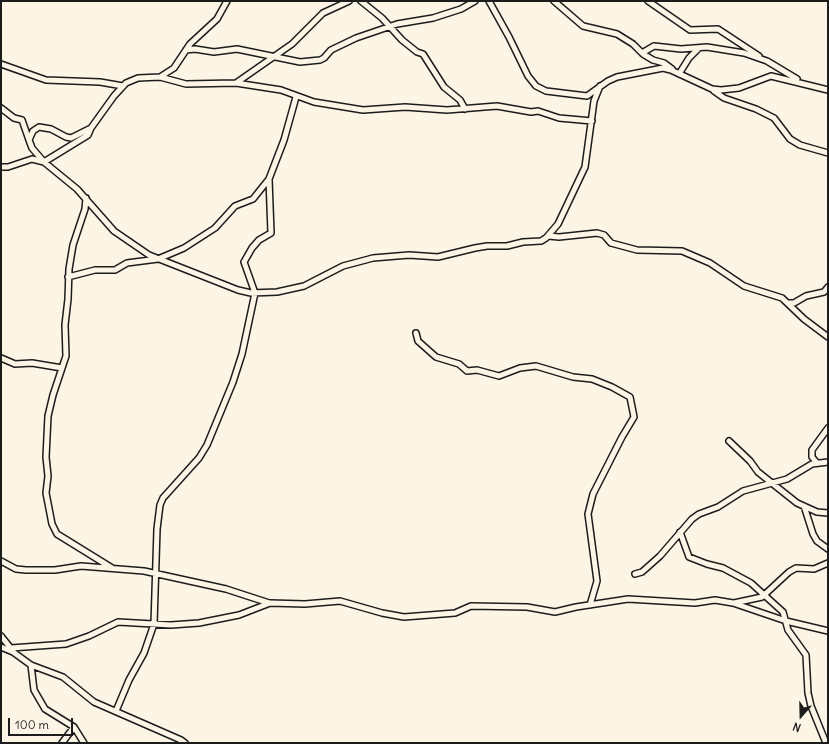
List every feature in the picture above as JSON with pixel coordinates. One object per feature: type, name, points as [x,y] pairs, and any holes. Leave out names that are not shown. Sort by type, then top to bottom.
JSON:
[{"type":"street","points":[[160,77],[174,68],[197,36],[217,19],[227,1]]},
{"type":"street","points":[[236,83],[275,57],[303,35],[323,13],[349,1]]},
{"type":"street","points":[[361,1],[390,26],[402,40],[423,54],[444,87],[460,100],[465,109]]},
{"type":"street","points":[[186,50],[195,49],[214,52],[237,49],[300,62],[320,60],[324,58],[331,50],[356,38],[401,23],[433,18],[460,9],[475,1]]},
{"type":"street","points":[[490,1],[521,63],[536,86],[546,91],[587,96],[600,86],[617,78],[667,68],[712,89],[724,98],[760,111],[774,118],[790,139],[800,145],[828,153]]},
{"type":"street","points":[[554,1],[583,26],[617,34],[633,44],[642,53],[653,60],[664,63],[677,73]]},
{"type":"street","points":[[648,1],[684,27],[694,31],[718,29],[745,45],[760,58],[803,83]]},
{"type":"street","points":[[642,53],[654,46],[681,49],[714,48],[760,58]]},
{"type":"street","points":[[677,73],[699,48]]},
{"type":"street","points":[[1,64],[46,80],[100,82],[123,86]]},
{"type":"street","points":[[712,89],[731,90],[749,85],[767,76],[803,83],[828,90]]},
{"type":"street","points":[[1,167],[8,167],[32,159],[44,162],[88,135],[91,128],[123,86],[126,83],[138,78],[160,77],[186,84],[236,83],[281,90],[296,97],[314,102],[363,110],[405,107],[439,110],[502,106],[531,112],[538,111],[560,118],[592,121]]},
{"type":"street","points":[[1,108],[14,118],[22,120],[32,148],[44,162],[73,184],[118,234],[158,259],[206,276],[238,290],[277,292],[297,288],[343,266],[372,258],[409,255],[438,257],[487,246],[507,246],[523,242],[541,241],[549,236],[558,224],[585,167],[594,101],[600,86]]},
{"type":"street","points":[[68,277],[95,270],[115,270],[127,263],[158,259],[190,245],[208,233],[225,218],[235,206],[253,199],[269,179],[284,140],[296,97]]},
{"type":"street","points":[[29,140],[33,131],[39,127],[51,129],[71,138],[91,128]]},
{"type":"street","points":[[116,711],[129,680],[144,654],[154,624],[157,529],[160,505],[163,498],[199,458],[207,445],[238,368],[255,292],[244,262],[252,248],[259,240],[271,233],[269,179]]},
{"type":"street","points":[[86,198],[85,209],[73,245],[68,277],[65,325],[66,356],[52,395],[47,429],[46,457],[48,476],[46,493],[52,524],[57,534],[112,568]]},
{"type":"street","points":[[549,236],[559,238],[597,233],[604,235],[611,243],[637,250],[682,251],[710,263],[744,286],[778,296],[788,303],[804,319],[828,337]]},
{"type":"street","points":[[788,303],[794,303],[806,296],[824,292],[828,288]]},
{"type":"street","points":[[416,333],[418,341],[436,356],[459,364],[467,371],[477,370],[499,376],[520,368],[536,366],[573,377],[592,379],[612,387],[630,397],[634,417],[593,494],[588,514],[597,581],[590,605]]},
{"type":"street","points":[[1,358],[15,364],[32,363],[62,368]]},
{"type":"street","points":[[817,463],[812,457],[812,450],[828,428]]},
{"type":"street","points":[[729,441],[750,461],[758,472],[772,484],[804,506],[817,512],[828,512]]},
{"type":"street","points":[[635,574],[642,572],[660,556],[680,532],[699,514],[718,507],[743,491],[772,484],[789,478],[800,470],[817,463],[828,462]]},
{"type":"street","points":[[804,506],[812,534],[817,541],[828,549]]},
{"type":"street","points":[[680,532],[689,557],[723,568],[751,583],[783,612],[792,638],[806,655],[808,693],[811,706],[826,743]]},
{"type":"street","points":[[1,561],[16,569],[26,570],[55,570],[81,566],[144,571],[216,587],[270,603],[305,604],[343,601],[382,613],[404,617],[455,613],[471,606],[527,606],[551,612],[633,599],[695,603],[715,600],[733,603],[786,621],[828,630]]},
{"type":"street","points":[[733,603],[751,600],[765,595],[789,572],[801,568],[814,569],[828,563]]},
{"type":"street","points":[[1,647],[12,650],[66,644],[89,636],[118,622],[171,625],[213,621],[239,615],[270,603]]},
{"type":"street","points":[[1,636],[12,650],[31,665],[63,677],[94,702],[185,743]]},
{"type":"street","points":[[31,665],[34,690],[45,709],[74,727],[84,743]]},
{"type":"street","points":[[62,743],[74,727]]}]
